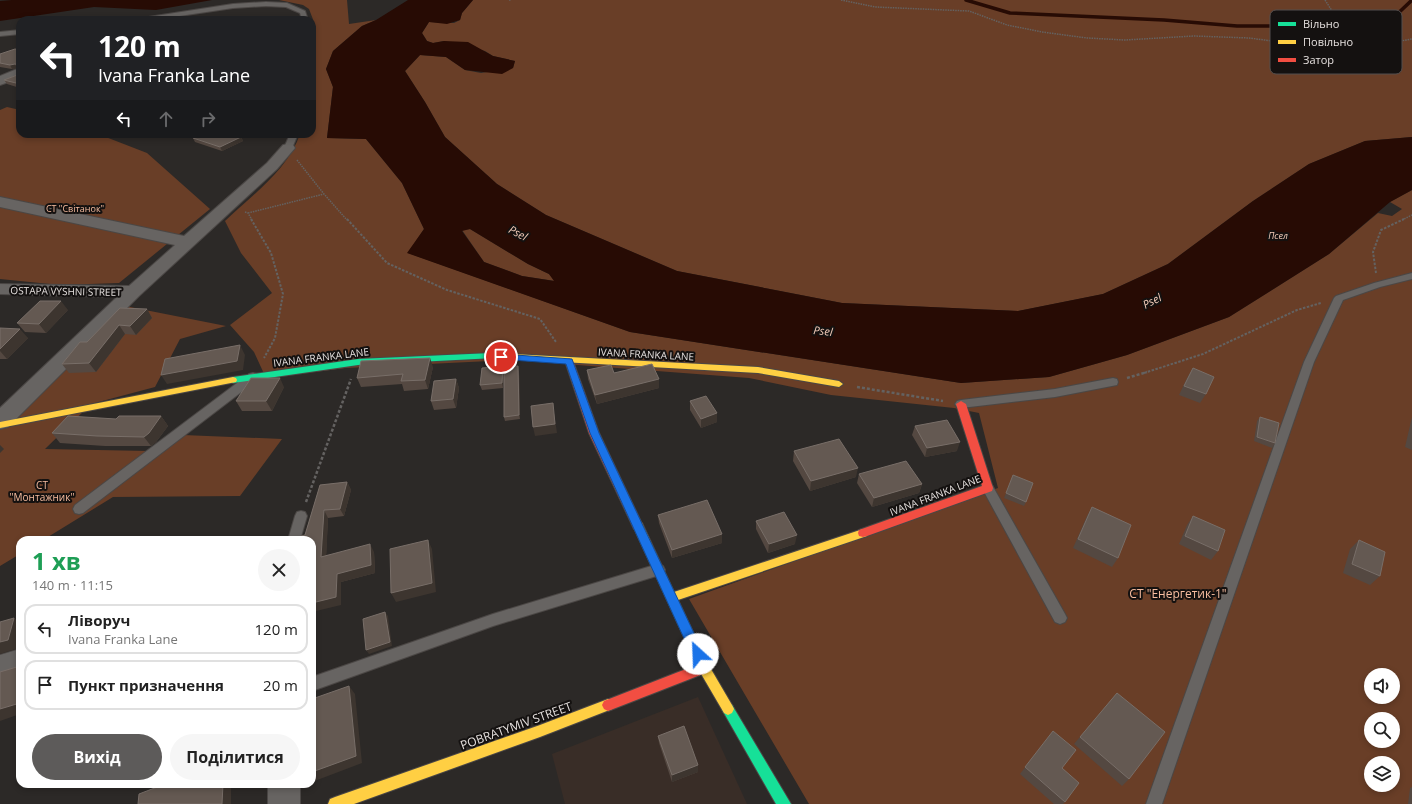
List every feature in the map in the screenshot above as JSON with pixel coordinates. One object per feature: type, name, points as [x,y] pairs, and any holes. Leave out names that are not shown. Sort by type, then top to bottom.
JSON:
[{"type":"street","points":[[0,81],[16,74]]},
{"type":"street","points":[[0,421],[133,292],[272,166],[291,141]]},
{"type":"street","points":[[0,202],[187,242]]},
{"type":"street","name":"OSTAPA VYSHNI STREET","points":[[0,289],[133,292]]},
{"type":"street","name":"IVANA FRANKA LANE","points":[[0,425],[255,376],[358,362],[488,356],[758,370],[839,384]]},
{"type":"street","points":[[569,361],[594,433],[704,668],[784,804]]},
{"type":"street","name":"IVANA FRANKA LANE","points":[[671,598],[810,552],[988,488],[961,404]]},
{"type":"street","points":[[0,668],[16,663]]},
{"type":"street","name":"POBRATYMIV STREET","points":[[335,804],[540,731],[704,668]]},
{"type":"street","points":[[284,788],[284,804]]},
{"type":"lane","points":[[168,16],[233,6],[266,4],[287,5],[302,12],[304,16]]},
{"type":"lane","points":[[0,34],[16,32]]},
{"type":"lane","points":[[1154,804],[1307,369],[1339,298],[1377,285],[1412,276]]},
{"type":"lane","points":[[79,509],[255,376]]},
{"type":"lane","points":[[961,404],[1055,392],[1113,382]]},
{"type":"lane","points":[[988,488],[1060,618]]},
{"type":"lane","points":[[295,536],[301,516]]},
{"type":"lane","points":[[316,683],[493,620],[658,570]]},
{"type":"path","points":[[841,0],[875,7],[969,11],[1007,25],[1087,38],[1125,40],[1194,36],[1249,38],[1270,41]]},
{"type":"path","points":[[1325,0],[1331,10]]},
{"type":"path","points":[[1402,41],[1412,39]]},
{"type":"path","points":[[291,141],[324,194],[387,263],[447,290],[540,319],[569,361]]},
{"type":"path","points":[[228,207],[248,213],[324,194]]},
{"type":"path","points":[[248,213],[271,253],[283,294],[275,338],[255,376]]},
{"type":"path","points":[[1377,285],[1374,252],[1381,230],[1412,215]]},
{"type":"path","points":[[1113,382],[1203,354],[1297,310],[1339,298]]},
{"type":"path","points":[[301,516],[358,362]]},
{"type":"path","points":[[839,384],[961,404]]},
{"type":"shaded area","points":[[698,697],[747,804],[565,804],[552,754]]},
{"type":"green space","name":"СТ \"Енергетик-1\"","points":[[279,0],[347,0],[349,24],[376,20],[362,26],[333,51],[326,69],[333,87],[327,138],[366,139],[402,183],[424,229],[408,253],[630,332],[961,383],[1049,377],[1127,355],[1229,317],[1329,254],[1378,213],[1392,216],[1402,209],[1390,202],[1412,190],[1412,804],[809,804],[689,599],[998,488],[979,413],[954,408],[831,395],[749,378],[512,360],[346,368],[266,378],[254,352],[230,325],[272,293],[241,253],[225,221],[257,192],[278,170],[287,159],[298,138],[316,138],[316,16],[312,16],[309,9],[303,5]]},
{"type":"green space","points":[[473,0],[1412,0],[1412,137],[1365,141],[1309,164],[1253,201],[1168,264],[1103,294],[1018,311],[842,303],[677,271],[546,215],[497,184],[445,137],[405,71],[420,55],[446,57],[465,70],[481,73],[513,68],[515,61],[493,56],[485,51],[444,41],[433,43],[427,41],[422,33],[429,22],[454,23],[460,20],[462,13]]},
{"type":"green space","name":"СТ \"Світанок\"","points":[[7,107],[16,109],[16,138],[108,138],[147,153],[210,209],[119,283],[60,285],[0,279],[0,110]]},
{"type":"green space","points":[[470,229],[528,264],[549,274],[555,281],[522,276],[484,262],[462,230]]},
{"type":"green space","name":"СТ \"Монтажник\"","points":[[125,306],[226,326],[180,339],[155,387],[91,404],[45,449],[149,451],[183,435],[282,439],[240,496],[113,497],[50,536],[16,536],[16,556],[0,566],[0,426]]},
{"type":"water","points":[[212,0],[156,10],[94,7],[34,16],[16,16],[16,19],[0,21],[0,1]]},
{"type":"water","name":"Псел","points":[[408,0],[473,0],[462,13],[460,20],[447,24],[429,22],[422,33],[427,41],[433,43],[444,41],[468,42],[493,56],[515,61],[513,68],[502,74],[465,70],[446,57],[420,55],[405,71],[445,137],[497,184],[546,215],[677,271],[842,303],[1018,311],[1103,294],[1168,264],[1253,201],[1309,164],[1365,141],[1412,137],[1412,190],[1390,202],[1329,254],[1229,317],[1127,355],[1049,377],[961,383],[630,332],[407,253],[424,229],[402,183],[366,139],[327,138],[333,87],[326,69],[333,51],[362,26],[376,20]],"holes":[[[470,229],[528,264],[549,274],[554,281],[522,276],[484,262],[462,231]]]},
{"type":"building","points":[[16,49],[16,64],[10,65],[0,63],[0,54]]},
{"type":"building","points":[[16,76],[16,83],[4,80]]},
{"type":"building","points":[[193,138],[239,138],[220,147]]},
{"type":"building","points":[[40,301],[61,301],[39,324],[17,323]]},
{"type":"building","points":[[120,308],[147,309],[130,326],[119,325],[89,363],[62,364],[80,342],[87,342]]},
{"type":"building","points":[[0,328],[20,329],[0,349]]},
{"type":"building","points":[[240,345],[237,361],[161,375],[165,359]]},
{"type":"building","points":[[430,358],[425,380],[401,381],[403,374],[357,378],[361,361]]},
{"type":"building","points":[[652,364],[659,379],[595,395],[587,370],[611,365],[614,373]]},
{"type":"building","points":[[503,366],[502,383],[480,385],[482,368]]},
{"type":"building","points":[[504,366],[518,366],[519,415],[504,417]]},
{"type":"building","points":[[1193,368],[1214,377],[1206,394],[1184,386]]},
{"type":"building","points":[[251,378],[280,378],[266,401],[236,401]]},
{"type":"building","points":[[456,379],[453,399],[431,401],[434,381]]},
{"type":"building","points":[[706,396],[717,413],[701,419],[690,401]]},
{"type":"building","points":[[553,403],[555,424],[533,427],[531,406]]},
{"type":"building","points":[[68,416],[116,419],[119,416],[161,416],[149,433],[144,437],[52,433]]},
{"type":"building","points":[[1260,417],[1279,423],[1275,443],[1257,437]]},
{"type":"building","points":[[947,420],[960,442],[927,448],[915,426]]},
{"type":"building","points":[[839,439],[858,468],[811,481],[794,451]]},
{"type":"building","points":[[906,461],[922,484],[874,498],[859,474]]},
{"type":"building","points":[[1013,475],[1033,483],[1026,502],[1006,493]]},
{"type":"building","points":[[347,482],[340,509],[324,510],[321,557],[370,544],[371,565],[337,574],[336,597],[316,602],[316,536],[301,536],[305,535],[320,485]]},
{"type":"building","points":[[707,500],[722,534],[672,550],[658,515]]},
{"type":"building","points":[[1092,507],[1131,525],[1118,558],[1078,539]]},
{"type":"building","points":[[784,512],[797,535],[769,544],[756,521]]},
{"type":"building","points":[[1193,516],[1225,530],[1218,551],[1185,536]]},
{"type":"building","points":[[428,540],[432,583],[391,593],[390,549]]},
{"type":"building","points":[[1359,540],[1385,552],[1380,576],[1352,564]]},
{"type":"building","points":[[385,612],[390,642],[366,650],[363,619]]},
{"type":"building","points":[[14,618],[8,640],[0,642],[0,622]]},
{"type":"building","points":[[16,667],[16,704],[0,709],[0,672]]},
{"type":"building","points":[[349,686],[356,756],[316,771],[316,698]]},
{"type":"building","points":[[1117,693],[1165,732],[1129,779],[1080,737]]},
{"type":"building","points":[[684,726],[698,765],[672,775],[658,736]]},
{"type":"building","points":[[1053,731],[1076,750],[1062,768],[1079,783],[1065,802],[1025,767]]},
{"type":"building","points":[[155,788],[223,788],[222,804],[138,804],[139,794]]},
{"type":"waterway","points":[[966,0],[1010,13],[1164,20],[1237,26],[1270,26]]},
{"type":"waterway","points":[[1401,10],[1412,0]]},
{"type":"traffic: fast","points":[[233,380],[358,362],[492,356]]},
{"type":"traffic: fast","points":[[728,709],[784,804]]},
{"type":"traffic: slow","points":[[492,356],[758,370],[839,384]]},
{"type":"traffic: slow","points":[[0,425],[233,380]]},
{"type":"traffic: slow","points":[[638,526],[704,668],[728,709]]},
{"type":"traffic: slow","points":[[671,598],[863,533]]},
{"type":"traffic: slow","points":[[335,804],[540,731],[608,705]]},
{"type":"traffic: jam","points":[[569,361],[594,433],[638,526]]},
{"type":"traffic: jam","points":[[863,533],[988,488],[961,404]]},
{"type":"traffic: jam","points":[[608,705],[704,668]]},
{"type":"route","points":[[501,357],[569,361],[594,433],[698,654]]},
{"type":"water label","name":"Psel","points":[[518,233]]},
{"type":"water label","name":"Psel","points":[[1152,301]]},
{"type":"water label","name":"Psel","points":[[823,331]]}]
